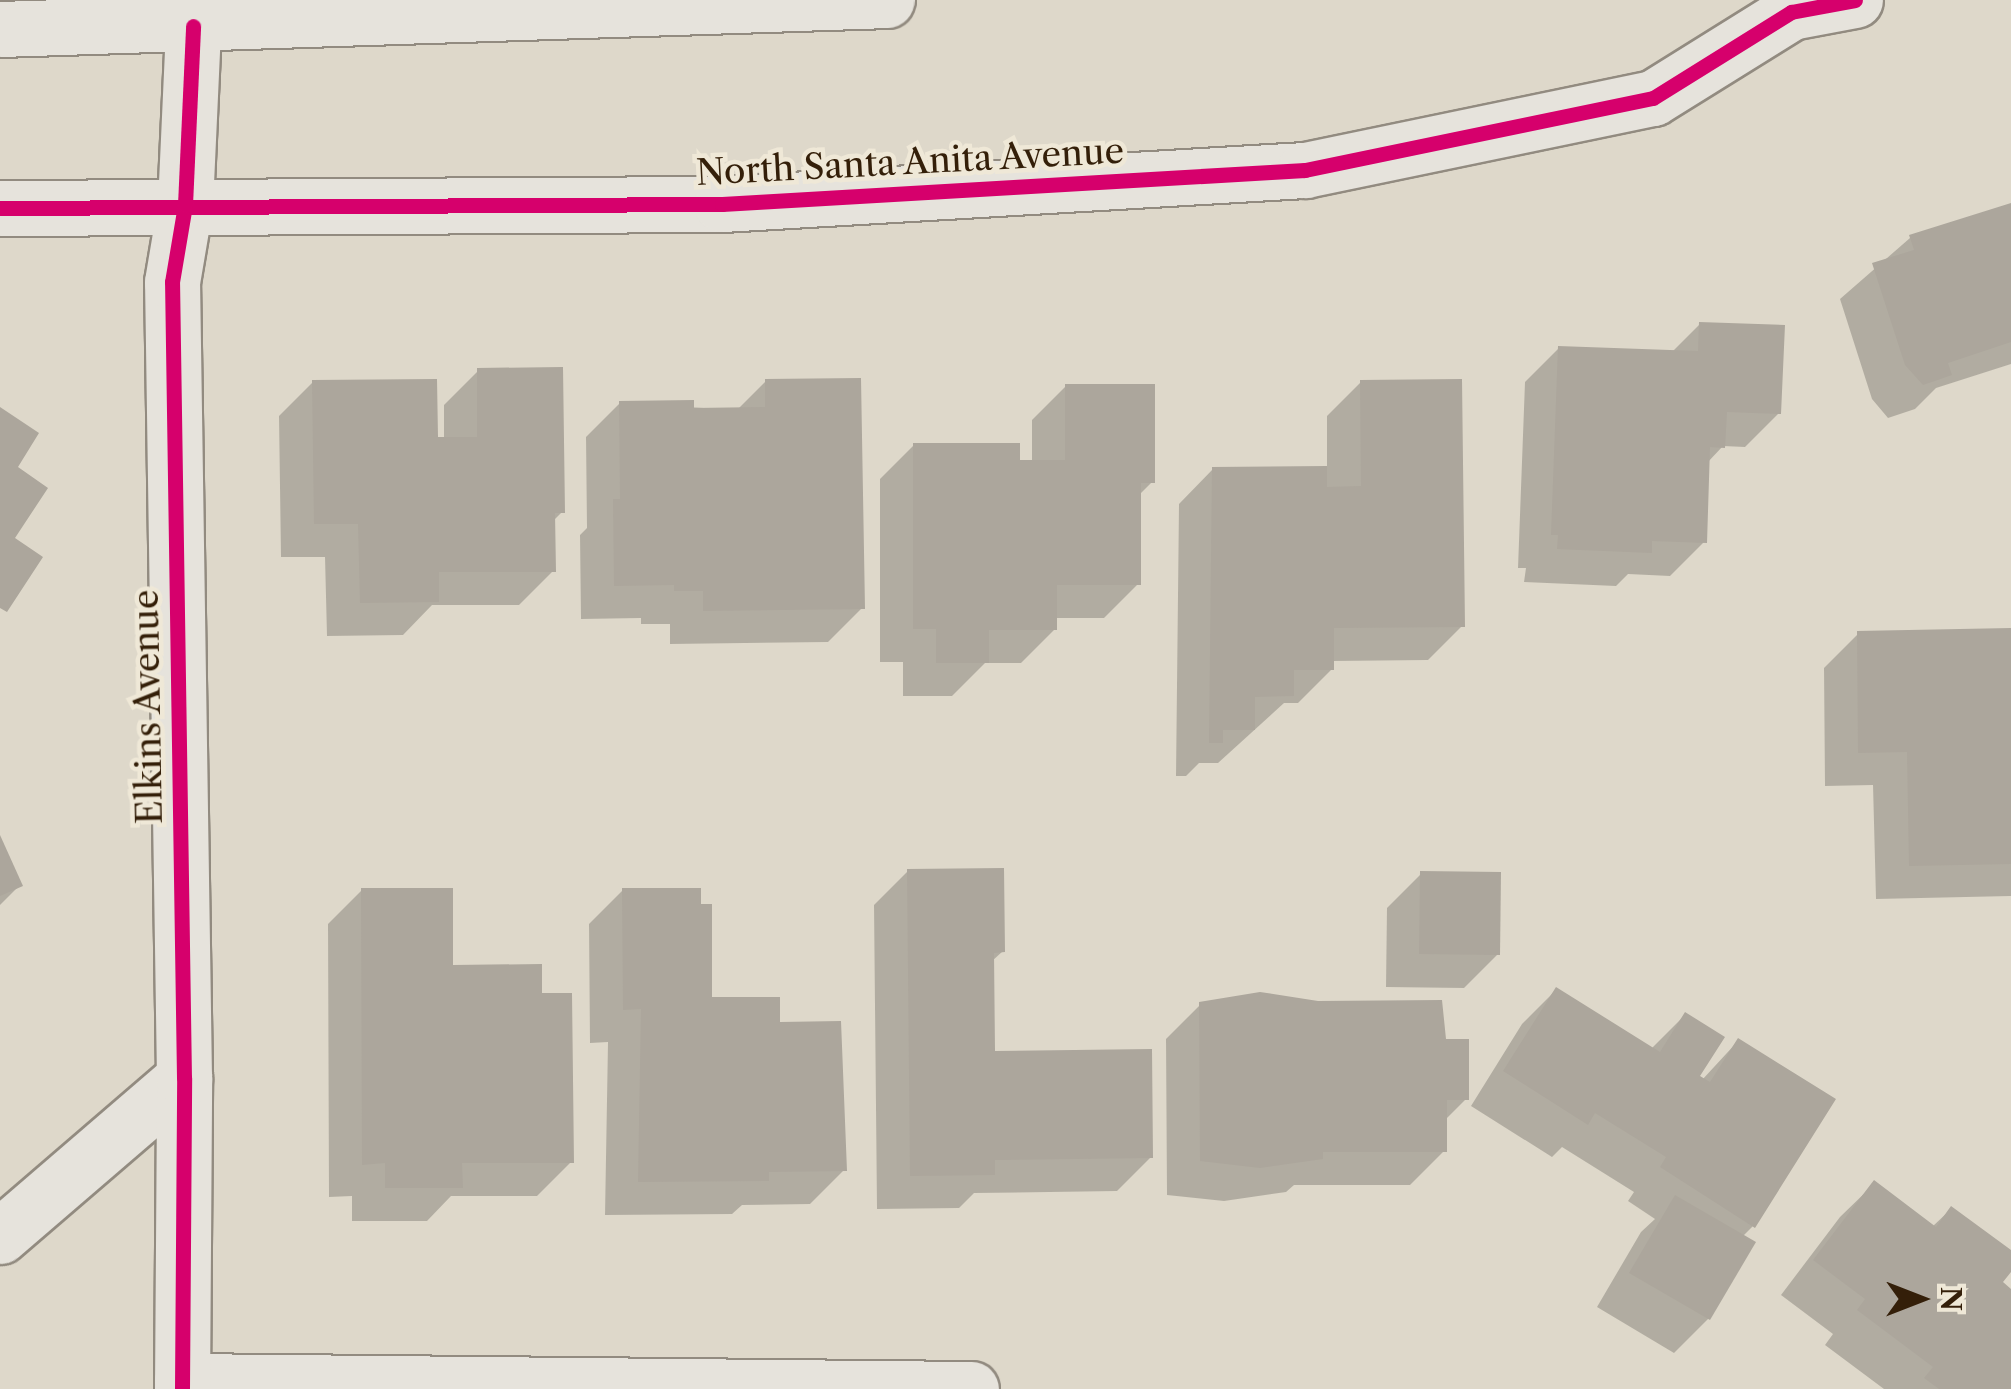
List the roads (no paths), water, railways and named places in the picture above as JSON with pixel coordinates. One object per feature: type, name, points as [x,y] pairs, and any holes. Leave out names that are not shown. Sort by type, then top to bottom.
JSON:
[{"type":"street","points":[[0,30],[887,0]]},
{"type":"street","points":[[1766,6],[1855,0]]},
{"type":"street","name":"North Santa Anita Avenue","points":[[0,208],[722,204],[1305,170],[1653,98],[1766,6]]},
{"type":"street","name":"Elkins Avenue","points":[[182,1385],[184,1078],[172,282],[185,205],[192,26]]},
{"type":"street","points":[[0,1236],[184,1078]]},
{"type":"street","points":[[182,1385],[971,1389]]}]
